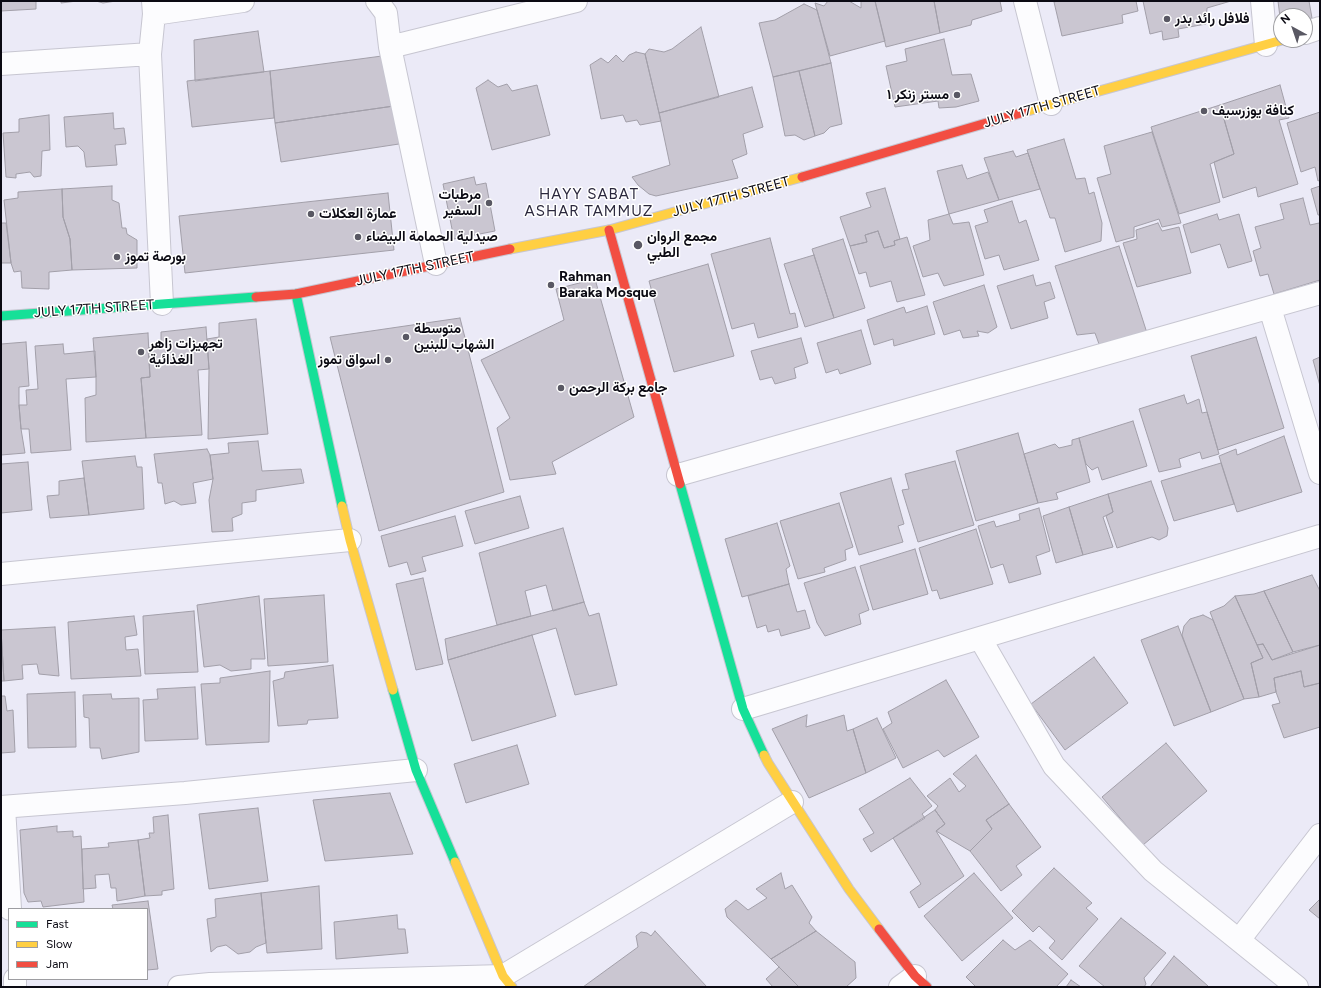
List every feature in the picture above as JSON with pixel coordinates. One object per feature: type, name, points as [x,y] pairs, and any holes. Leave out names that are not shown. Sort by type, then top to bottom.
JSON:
[{"type":"street","points":[[162,304],[150,54],[153,7],[243,1]]},
{"type":"street","points":[[377,1],[386,13],[390,47],[436,264]]},
{"type":"street","points":[[390,47],[576,1]]},
{"type":"street","points":[[1025,1],[1051,104]]},
{"type":"street","points":[[1262,1],[1273,39]]},
{"type":"street","name":"JULY 17TH STREET","points":[[1,316],[296,294],[436,264],[609,230],[856,162],[1051,104],[1273,42]]},
{"type":"street","points":[[1,64],[150,54]]},
{"type":"street","points":[[609,230],[743,709],[768,763],[792,802],[849,890],[914,983]]},
{"type":"street","points":[[678,475],[1320,293]]},
{"type":"street","points":[[296,294],[350,540],[416,770],[507,981]]},
{"type":"street","points":[[1270,308],[1320,473]]},
{"type":"street","points":[[743,709],[1320,536]]},
{"type":"street","points":[[1,574],[350,540]]},
{"type":"street","points":[[980,638],[1054,766],[1153,871],[1297,987]]},
{"type":"street","points":[[10,908],[2,807],[185,793],[416,770]]},
{"type":"street","points":[[179,987],[211,985],[507,981],[792,802]]},
{"type":"street","points":[[1239,940],[1320,835]]},
{"type":"building","points":[[1,1],[36,1],[36,9],[1,11]]},
{"type":"building","points":[[61,1],[77,1],[61,3]]},
{"type":"building","points":[[96,1],[116,1],[103,3]]},
{"type":"building","points":[[828,1],[849,1],[861,8],[861,1],[875,1],[885,41],[830,56],[815,3],[824,6]]},
{"type":"building","points":[[875,1],[934,1],[940,33],[886,47]]},
{"type":"building","points":[[934,1],[1000,1],[1002,11],[972,20],[971,25],[940,33]]},
{"type":"building","points":[[1136,1],[1138,11],[1122,15],[1123,23],[1062,36],[1054,2]]},
{"type":"building","points":[[1143,1],[1231,1],[1207,8],[1206,24],[1178,29],[1179,37],[1163,40],[1162,31],[1150,34]]},
{"type":"building","points":[[1278,1],[1309,1],[1310,8],[1279,8]]},
{"type":"building","points":[[804,4],[817,10],[831,63],[773,77],[759,23],[775,20]]},
{"type":"building","points":[[701,27],[719,97],[659,113],[645,54],[649,49],[664,52],[672,49]]},
{"type":"building","points":[[258,31],[264,72],[195,81],[194,40]]},
{"type":"building","points":[[944,39],[952,75],[971,74],[979,101],[956,107],[939,108],[938,101],[895,107],[886,66],[907,61],[905,49]]},
{"type":"building","points":[[636,52],[645,54],[661,121],[640,125],[637,120],[626,122],[623,115],[601,119],[590,65],[601,58],[608,63],[616,55],[623,62],[629,55]]},
{"type":"building","points":[[382,56],[394,106],[275,123],[270,71]]},
{"type":"building","points":[[831,63],[842,124],[830,127],[824,133],[815,136],[799,71]]},
{"type":"building","points":[[270,71],[274,118],[192,127],[187,81]]},
{"type":"building","points":[[799,71],[815,136],[804,140],[795,135],[785,136],[773,77]]},
{"type":"building","points":[[488,80],[498,87],[507,84],[512,91],[537,85],[550,135],[492,150],[476,88]]},
{"type":"building","points":[[1280,85],[1289,118],[1279,120],[1298,184],[1258,197],[1256,187],[1223,198],[1214,162],[1234,154],[1220,105]]},
{"type":"building","points":[[752,87],[763,127],[743,134],[747,154],[732,160],[738,178],[656,196],[649,194],[638,185],[632,177],[670,165],[659,113]]},
{"type":"building","points":[[1220,105],[1234,154],[1210,164],[1220,202],[1179,214],[1151,127]]},
{"type":"building","points":[[394,106],[399,144],[281,162],[275,123]]},
{"type":"building","points":[[1320,112],[1320,180],[1318,181],[1315,167],[1301,172],[1287,123]]},
{"type":"building","points":[[113,113],[114,129],[124,128],[126,144],[115,145],[117,165],[86,167],[84,152],[78,146],[66,147],[64,117]]},
{"type":"building","points":[[49,115],[50,150],[42,151],[41,176],[34,177],[30,172],[16,174],[16,178],[6,177],[3,133],[19,132],[19,119]]},
{"type":"building","points":[[1152,132],[1181,223],[1162,227],[1159,219],[1134,227],[1134,237],[1116,242],[1097,178],[1111,174],[1104,146]]},
{"type":"building","points":[[1064,139],[1076,179],[1085,178],[1089,194],[1094,192],[1102,223],[1101,241],[1065,252],[1055,218],[1050,218],[1027,150]]},
{"type":"building","points":[[1013,151],[1016,157],[1028,153],[1040,189],[999,200],[984,158]]},
{"type":"building","points":[[962,165],[967,179],[988,172],[999,200],[949,214],[937,171]]},
{"type":"building","points":[[474,177],[476,185],[486,183],[495,231],[454,239],[443,184]]},
{"type":"building","points":[[112,186],[112,200],[119,203],[122,228],[126,228],[127,234],[137,240],[137,268],[72,270],[70,239],[63,217],[62,189]]},
{"type":"building","points":[[1320,186],[1320,215],[1318,215],[1311,189]]},
{"type":"building","points":[[885,188],[900,239],[894,241],[895,245],[884,248],[878,231],[865,235],[867,242],[850,246],[840,217],[871,207],[866,193]]},
{"type":"building","points":[[62,189],[63,217],[70,239],[72,270],[49,272],[49,289],[22,288],[21,271],[14,272],[11,263],[4,200],[18,198],[18,192]]},
{"type":"building","points":[[388,193],[394,250],[185,273],[179,216]]},
{"type":"building","points":[[1303,198],[1310,225],[1319,223],[1320,225],[1320,280],[1274,294],[1268,274],[1260,276],[1253,251],[1261,248],[1255,227],[1284,219],[1280,204]]},
{"type":"building","points":[[1012,201],[1019,223],[1026,220],[1039,260],[1004,270],[999,255],[985,259],[975,226],[988,222],[984,210]]},
{"type":"building","points":[[949,214],[953,224],[969,222],[984,275],[944,286],[938,273],[923,277],[913,246],[930,240],[928,220]]},
{"type":"building","points":[[1217,214],[1219,220],[1239,214],[1252,261],[1228,268],[1220,244],[1191,253],[1183,225]]},
{"type":"building","points":[[1,223],[6,223],[11,263],[1,263]]},
{"type":"building","points":[[1158,223],[1162,231],[1179,227],[1191,273],[1137,287],[1123,243],[1137,239],[1136,230]]},
{"type":"building","points":[[878,231],[884,248],[895,245],[894,241],[907,237],[925,295],[897,302],[891,281],[870,287],[866,272],[859,274],[850,246],[867,242],[865,235]]},
{"type":"building","points":[[770,238],[790,314],[795,313],[798,327],[758,338],[754,323],[732,329],[711,254]]},
{"type":"building","points":[[843,239],[865,308],[834,318],[812,249]]},
{"type":"building","points":[[1119,246],[1147,333],[1099,344],[1095,333],[1077,335],[1055,266]]},
{"type":"building","points":[[814,255],[834,318],[805,327],[784,264]]},
{"type":"building","points":[[708,264],[734,356],[674,372],[649,281]]},
{"type":"building","points":[[1033,275],[1036,286],[1050,282],[1055,298],[1044,302],[1048,318],[1011,329],[997,286]]},
{"type":"building","name":"جامع بركة الرحمن","points":[[595,279],[634,417],[552,462],[556,474],[510,480],[497,428],[510,418],[481,360],[564,320],[556,289]]},
{"type":"building","points":[[984,285],[997,327],[988,333],[977,331],[979,336],[963,338],[960,330],[944,335],[933,302]]},
{"type":"building","points":[[927,306],[935,334],[894,346],[893,339],[874,345],[867,320],[904,307],[906,313]]},
{"type":"building","points":[[460,318],[504,492],[379,531],[330,337]]},
{"type":"building","points":[[256,319],[268,434],[208,439],[209,369],[207,339],[219,337],[219,323]]},
{"type":"building","points":[[206,327],[209,369],[198,370],[202,435],[146,438],[141,378],[150,377],[148,348],[161,346],[161,332]]},
{"type":"building","points":[[861,330],[871,364],[840,374],[838,369],[826,373],[817,343]]},
{"type":"building","points":[[148,333],[150,377],[141,378],[146,438],[86,442],[85,398],[96,395],[93,338]]},
{"type":"building","points":[[1256,337],[1284,428],[1218,450],[1191,356]]},
{"type":"building","points":[[801,338],[808,363],[794,368],[796,378],[775,384],[772,377],[760,380],[751,351]]},
{"type":"building","points":[[26,342],[29,386],[19,387],[21,429],[25,453],[1,455],[1,344]]},
{"type":"building","points":[[63,344],[64,354],[95,351],[96,377],[66,379],[71,450],[31,453],[29,429],[21,429],[19,405],[27,405],[26,390],[38,389],[35,346]]},
{"type":"building","points":[[1320,357],[1320,386],[1313,360]]},
{"type":"building","points":[[1184,395],[1187,404],[1199,399],[1202,413],[1207,412],[1219,454],[1202,459],[1200,452],[1179,459],[1181,467],[1159,472],[1139,409]]},
{"type":"building","points":[[1133,421],[1147,466],[1102,480],[1098,467],[1092,470],[1086,464],[1079,438]]},
{"type":"building","points":[[1018,433],[1038,503],[976,521],[956,451]]},
{"type":"building","points":[[1284,436],[1302,492],[1237,512],[1219,456],[1236,449],[1237,455]]},
{"type":"building","points":[[1079,438],[1090,482],[1056,493],[1058,499],[1038,503],[1024,454],[1055,444],[1059,448],[1072,445],[1072,440]]},
{"type":"building","points":[[258,441],[262,471],[301,469],[304,483],[256,490],[256,501],[242,503],[242,514],[232,518],[233,531],[212,532],[209,500],[213,479],[210,455],[229,453],[228,443]]},
{"type":"building","points":[[207,449],[210,455],[213,479],[193,483],[196,503],[181,505],[174,501],[165,504],[162,483],[158,483],[154,454]]},
{"type":"building","points":[[135,456],[137,467],[142,467],[144,509],[89,515],[82,461]]},
{"type":"building","points":[[955,461],[974,525],[918,542],[902,490],[909,489],[905,474]]},
{"type":"building","points":[[28,462],[32,510],[1,513],[1,464]]},
{"type":"building","points":[[1221,463],[1234,504],[1174,521],[1161,481]]},
{"type":"building","points":[[84,478],[89,515],[50,518],[47,496],[59,495],[59,481]]},
{"type":"building","points":[[891,478],[904,524],[898,526],[903,542],[859,555],[840,493]]},
{"type":"building","points":[[1151,481],[1168,528],[1167,536],[1159,540],[1152,537],[1117,548],[1106,516],[1113,512],[1108,494]]},
{"type":"building","points":[[1108,494],[1113,512],[1103,517],[1113,547],[1083,555],[1069,507]]},
{"type":"building","points":[[520,496],[529,528],[475,544],[465,511]]},
{"type":"building","points":[[839,503],[853,547],[845,550],[846,560],[824,568],[825,572],[798,579],[780,521]]},
{"type":"building","points":[[1069,507],[1083,555],[1056,563],[1043,516]]},
{"type":"building","points":[[1039,508],[1050,551],[1036,556],[1041,574],[1009,583],[1003,564],[991,568],[978,526],[994,521],[996,527],[1020,520],[1019,514]]},
{"type":"building","points":[[455,516],[463,546],[422,557],[426,571],[411,575],[407,562],[389,567],[381,536]]},
{"type":"building","points":[[777,523],[790,566],[786,569],[789,584],[742,597],[725,539]]},
{"type":"building","points":[[563,528],[584,602],[553,611],[546,585],[525,591],[531,616],[497,625],[479,553]]},
{"type":"building","points":[[976,529],[993,584],[940,599],[937,590],[932,591],[919,548]]},
{"type":"building","points":[[915,549],[928,594],[873,610],[860,566]]},
{"type":"building","points":[[855,567],[869,610],[859,614],[861,624],[825,636],[817,623],[804,583]]},
{"type":"building","points":[[1312,575],[1320,591],[1320,645],[1293,652],[1264,591]]},
{"type":"building","points":[[423,578],[443,664],[416,670],[396,584]]},
{"type":"building","points":[[789,584],[797,612],[805,610],[810,628],[781,636],[779,629],[768,632],[766,625],[757,628],[748,596]]},
{"type":"building","points":[[1264,591],[1293,652],[1272,660],[1263,644],[1257,645],[1235,596],[1254,594]]},
{"type":"building","points":[[324,595],[328,662],[268,666],[264,599]]},
{"type":"building","points":[[259,596],[265,659],[251,659],[251,669],[231,671],[220,665],[204,667],[197,605]]},
{"type":"building","points":[[1235,596],[1263,658],[1251,663],[1259,697],[1244,699],[1210,612],[1224,606]]},
{"type":"building","points":[[584,602],[589,616],[599,613],[617,685],[575,695],[556,628],[448,660],[445,639]]},
{"type":"building","points":[[194,611],[198,672],[145,674],[143,616]]},
{"type":"building","points":[[1203,615],[1213,620],[1244,699],[1211,712],[1182,635],[1184,626],[1190,619]]},
{"type":"building","points":[[134,616],[137,635],[125,637],[126,650],[138,649],[141,676],[71,679],[68,622]]},
{"type":"building","points":[[1178,626],[1211,712],[1174,726],[1141,640]]},
{"type":"building","points":[[55,627],[59,676],[39,674],[37,664],[22,665],[23,679],[4,681],[1,630]]},
{"type":"building","points":[[1,630],[4,681],[1,681]]},
{"type":"building","points":[[532,635],[556,716],[472,741],[448,660]]},
{"type":"building","points":[[1263,644],[1272,660],[1320,645],[1320,683],[1304,687],[1301,671],[1274,678],[1276,692],[1259,697],[1251,663],[1263,658],[1257,645]]},
{"type":"building","points":[[1094,657],[1128,703],[1065,750],[1031,704]]},
{"type":"building","points":[[333,665],[338,718],[308,720],[307,724],[278,726],[273,681],[284,678],[285,672]]},
{"type":"building","points":[[270,671],[269,742],[206,745],[201,684],[220,683],[220,678]]},
{"type":"building","points":[[1301,671],[1304,687],[1320,683],[1320,727],[1284,738],[1272,705],[1280,703],[1276,692],[1274,678]]},
{"type":"building","points":[[946,680],[979,737],[944,757],[938,750],[903,768],[883,729],[892,723],[888,712]]},
{"type":"building","points":[[195,687],[198,739],[145,741],[143,700],[158,699],[157,689]]},
{"type":"building","points":[[75,692],[76,747],[28,748],[27,694]]},
{"type":"building","points":[[111,694],[112,699],[139,698],[139,752],[102,759],[100,748],[90,748],[89,718],[84,717],[83,695]]},
{"type":"building","points":[[1,696],[5,696],[7,711],[13,710],[15,752],[1,753]]},
{"type":"building","points":[[807,715],[806,727],[844,715],[847,731],[853,729],[866,773],[809,798],[772,729]]},
{"type":"building","points":[[877,718],[896,758],[866,773],[853,729]]},
{"type":"building","points":[[1166,743],[1207,791],[1143,845],[1102,797]]},
{"type":"building","points":[[517,745],[529,784],[466,803],[454,764]]},
{"type":"building","points":[[976,755],[1009,804],[986,820],[992,829],[970,851],[936,831],[945,824],[935,810],[938,806],[927,796],[950,778],[959,792],[966,786],[953,774]]},
{"type":"building","points":[[910,778],[932,806],[922,814],[925,818],[871,852],[863,839],[874,833],[859,809]]},
{"type":"building","points":[[390,793],[413,854],[325,861],[313,800]]},
{"type":"building","points":[[1009,804],[1041,847],[1016,866],[1022,875],[1001,891],[970,851],[992,829],[986,820]]},
{"type":"building","points":[[258,808],[268,881],[209,889],[199,814]]},
{"type":"building","points":[[935,810],[945,824],[936,831],[964,876],[919,908],[910,892],[921,884],[893,838]]},
{"type":"building","points":[[168,815],[174,889],[162,891],[162,895],[145,896],[138,840],[150,838],[149,833],[154,833],[153,817]]},
{"type":"building","points":[[57,826],[57,832],[73,831],[73,837],[81,836],[84,902],[43,907],[41,901],[28,902],[24,893],[20,830]]},
{"type":"building","points":[[138,840],[145,896],[117,901],[116,888],[111,888],[109,874],[95,875],[96,888],[83,889],[82,849],[109,847],[108,843]]},
{"type":"building","points":[[1054,868],[1092,903],[1086,908],[1098,919],[1062,960],[1049,948],[1055,941],[1039,926],[1033,932],[1012,911]]},
{"type":"building","points":[[781,873],[785,889],[792,885],[812,917],[809,923],[816,931],[771,959],[727,917],[725,909],[736,900],[748,910],[767,898],[756,889]]},
{"type":"building","points":[[974,873],[1013,918],[962,961],[924,916]]},
{"type":"building","points":[[319,886],[322,949],[267,953],[261,893]]},
{"type":"building","points":[[261,893],[266,943],[256,947],[250,952],[238,954],[226,945],[217,947],[211,952],[207,919],[216,917],[215,899]]},
{"type":"building","points":[[1320,899],[1320,919],[1309,910]]},
{"type":"building","points":[[148,901],[158,969],[148,970],[148,908],[113,908],[112,905]]},
{"type":"building","points":[[397,915],[398,929],[405,929],[408,953],[336,959],[334,922]]},
{"type":"building","points":[[1121,918],[1166,953],[1144,978],[1146,984],[1144,987],[1105,987],[1079,966]]},
{"type":"building","points":[[655,931],[707,987],[583,987],[638,947],[636,936],[641,932],[647,933],[651,936]]},
{"type":"building","points":[[816,931],[855,962],[856,978],[846,987],[799,987],[771,959]]},
{"type":"building","points":[[1003,940],[1015,950],[1030,940],[1068,974],[1056,987],[976,987],[966,977]]},
{"type":"building","points":[[1174,956],[1208,986],[1208,987],[1150,987]]},
{"type":"building","points":[[779,967],[799,987],[773,987],[766,979]]},
{"type":"building","points":[[1071,980],[1081,987],[1066,987]]},
{"type":"traffic: fast","points":[[296,294],[342,506]]},
{"type":"traffic: fast","points":[[1,316],[256,297]]},
{"type":"traffic: fast","points":[[680,484],[743,709],[764,755]]},
{"type":"traffic: fast","points":[[393,690],[416,770],[455,862]]},
{"type":"traffic: slow","points":[[1024,112],[1273,43]]},
{"type":"traffic: slow","points":[[510,249],[609,230],[802,177]]},
{"type":"traffic: slow","points":[[342,506],[350,540],[393,690]]},
{"type":"traffic: slow","points":[[764,755],[849,889],[879,929]]},
{"type":"traffic: slow","points":[[455,862],[503,976],[512,987]]},
{"type":"traffic: jam","points":[[802,177],[1024,112]]},
{"type":"traffic: jam","points":[[609,230],[680,484]]},
{"type":"traffic: jam","points":[[256,297],[296,294],[510,249]]},
{"type":"traffic: jam","points":[[879,929],[915,976],[927,987]]},
{"type":"place","name":"فلافل رائد بدر","points":[[1167,19]]},
{"type":"place","name":"مستر زنكر ١","points":[[957,95]]},
{"type":"place","name":"كنافة يوزرسيف","points":[[1204,111]]},
{"type":"place","name":"مرطبات السفير","points":[[489,203]]},
{"type":"place","name":"عمارة العكلات","points":[[311,214]]},
{"type":"place","name":"صيدلية الحمامة البيضاء","points":[[358,237]]},
{"type":"place","name":"مجمع الروان الطبي","points":[[638,245]]},
{"type":"place","name":"بورصة تموز","points":[[117,257]]},
{"type":"place","name":"Rahman Baraka Mosque","points":[[551,285]]},
{"type":"place","name":"متوسطة الشهاب للبنين","points":[[406,337]]},
{"type":"place","name":"تجهيزات زاهر الغذائية","points":[[141,352]]},
{"type":"place","name":"اسواق تموز","points":[[388,360]]},
{"type":"place","name":"جامع بركة الرحمن","points":[[561,388]]},
{"type":"district","name":"HAYY SABAT ASHAR TAMMUZ","points":[[589,204]]}]
